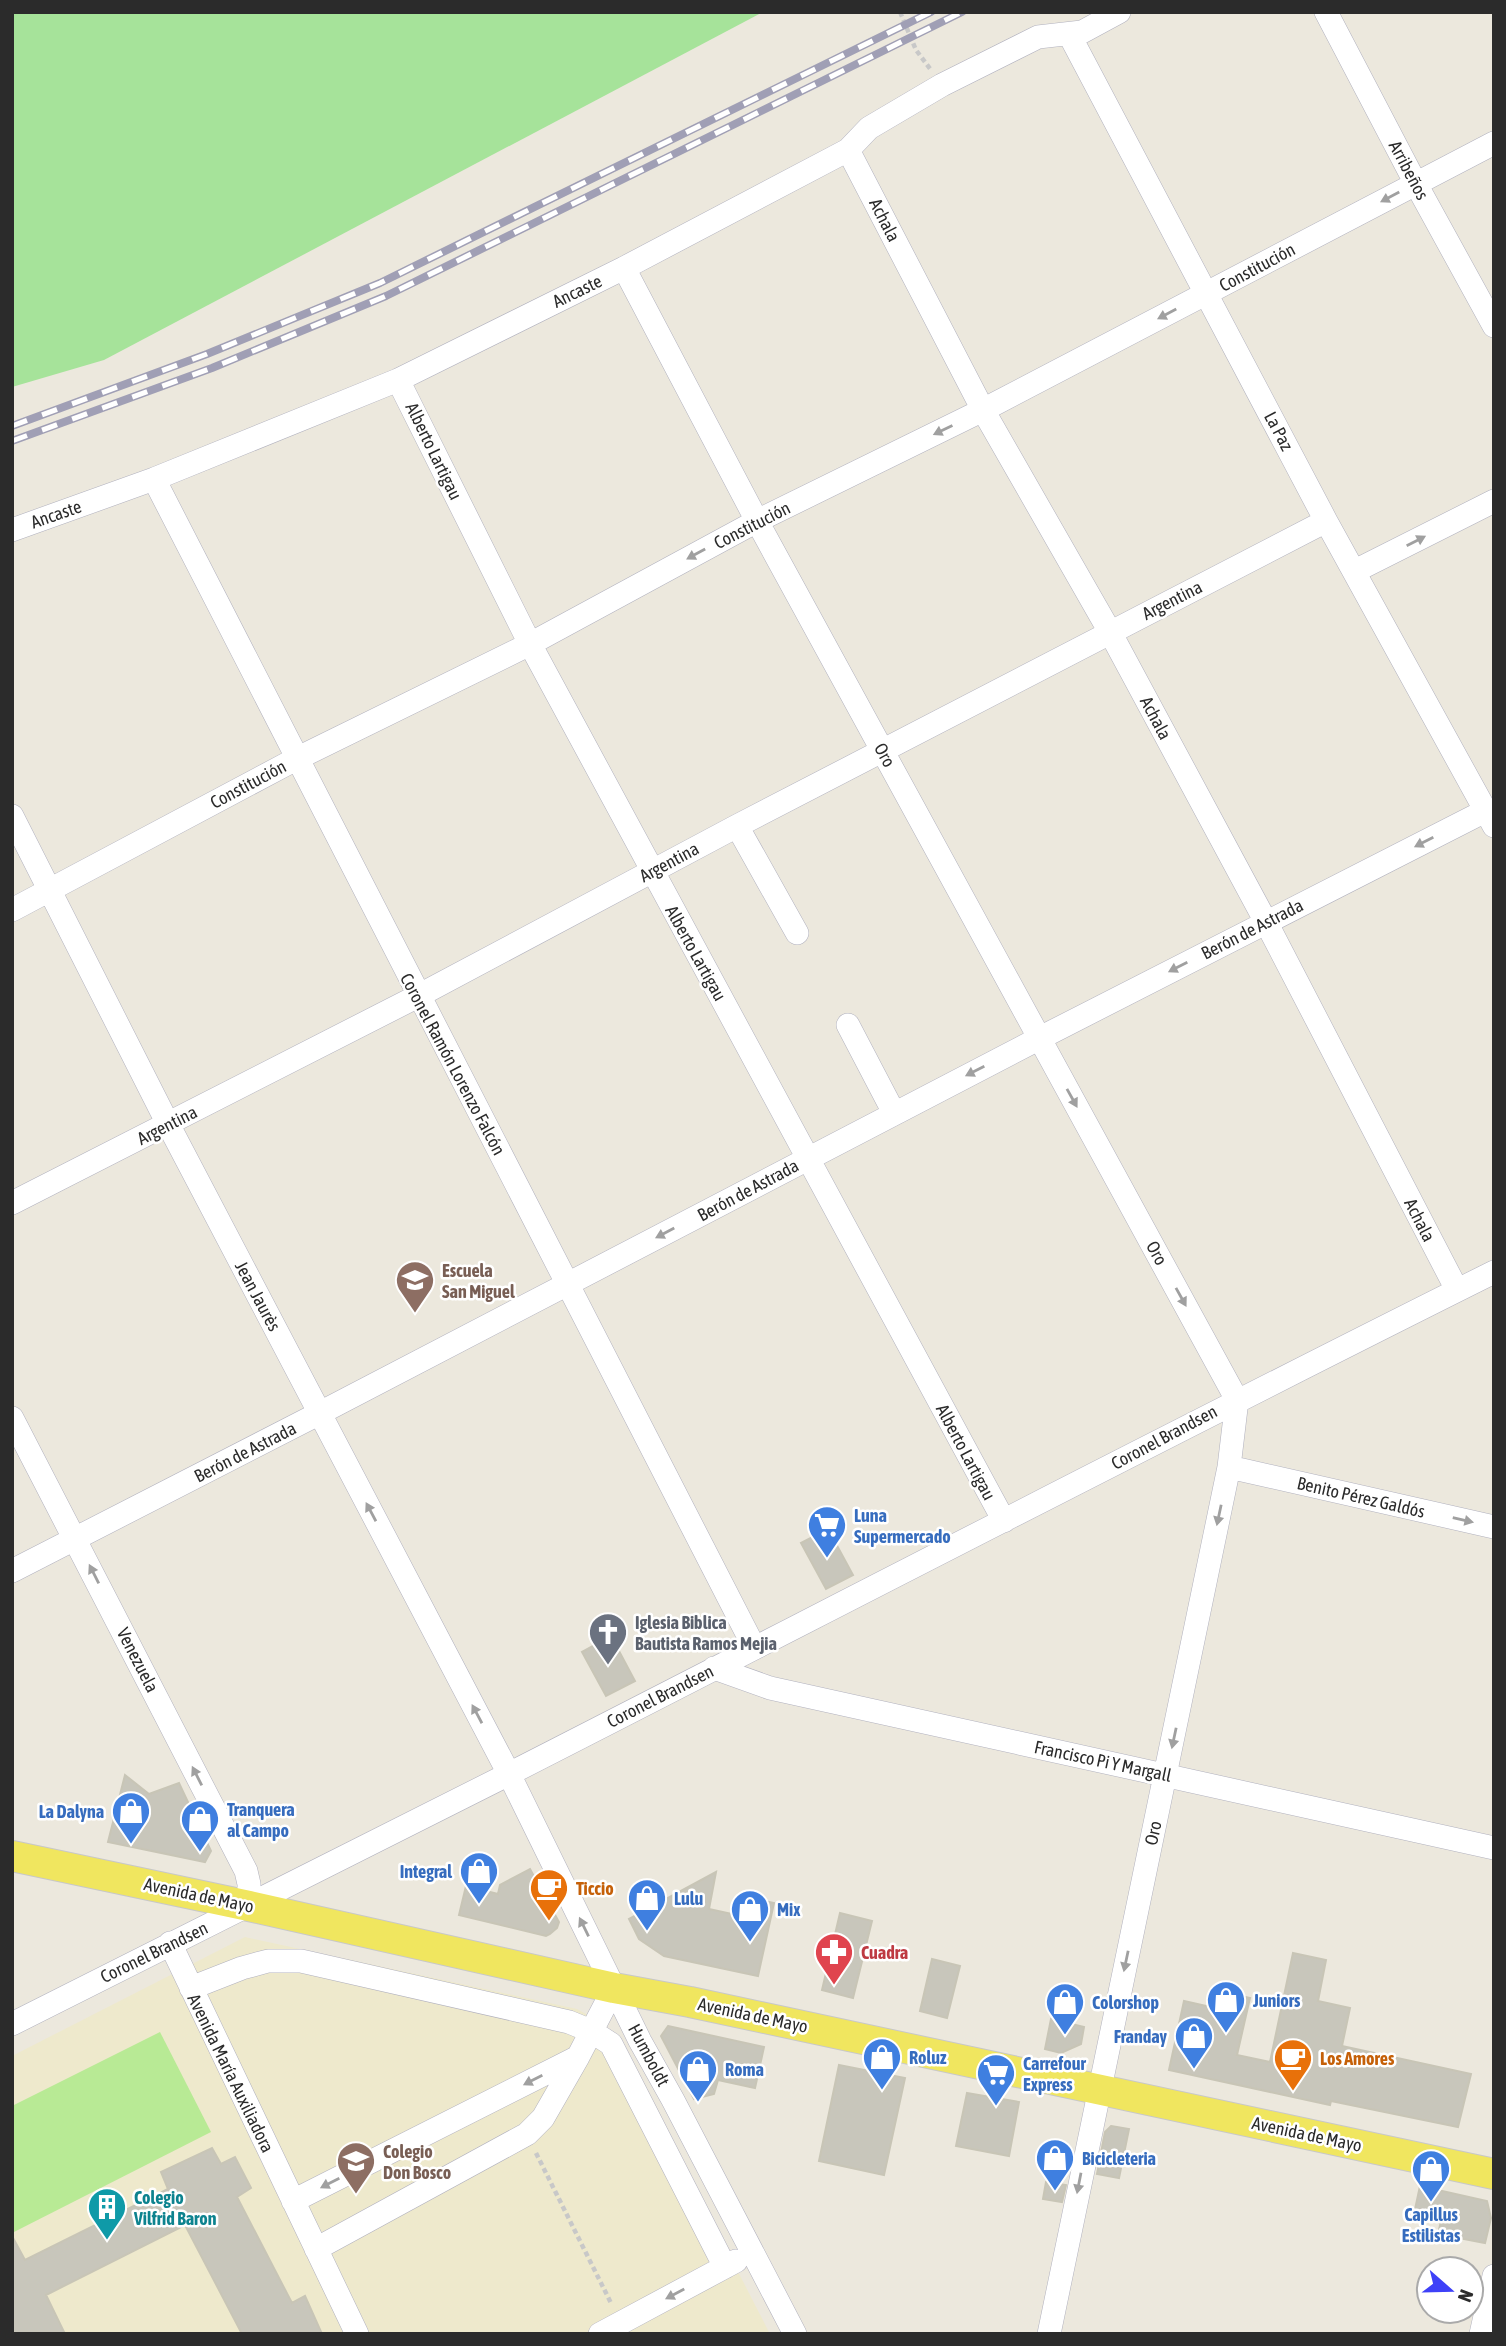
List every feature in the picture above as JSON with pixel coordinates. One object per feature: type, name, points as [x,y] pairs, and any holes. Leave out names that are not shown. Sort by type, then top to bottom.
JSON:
[{"type":"main road","name":"Avenida de Mayo","points":[[12,1856],[614,1988],[1098,2088],[1494,2174]]},
{"type":"street","name":"Ancaste","points":[[12,530],[154,479],[398,380],[624,268],[848,150],[869,128],[942,85],[1038,37],[1082,32],[1119,12]]},
{"type":"street","name":"Arribeños","points":[[1326,12],[1494,327]]},
{"type":"street","name":"La Paz","points":[[1069,34],[1326,521],[1489,818]]},
{"type":"street","name":"Constitución","points":[[12,910],[296,759],[530,644],[757,521],[983,410],[1494,143]]},
{"type":"street","name":"Achala","points":[[848,150],[983,410],[1110,632],[1266,922],[1457,1290]]},
{"type":"street","name":"Oro","points":[[624,268],[757,521],[1237,1400],[1229,1466],[1049,2334]]},
{"type":"street","name":"Alberto Lartigau","points":[[398,380],[530,644],[1004,1521]]},
{"type":"street","name":"Coronel Ramón Lorenzo Falcón","points":[[154,479],[754,1647]]},
{"type":"street","points":[[1355,571],[1494,502]]},
{"type":"street","name":"Argentina","points":[[12,1203],[418,996],[737,826],[1326,521]]},
{"type":"street","name":"Jean Jaurès","points":[[12,816],[168,1125],[509,1774]]},
{"type":"street","name":"Berón de Astrada","points":[[12,1571],[1266,922],[1489,818]]},
{"type":"street","points":[[737,826],[797,933]]},
{"type":"street","points":[[848,1025],[894,1113]]},
{"type":"street","name":"Coronel Brandsen","points":[[12,2024],[509,1774],[1237,1400],[1494,1272]]},
{"type":"street","name":"Venezuela","points":[[12,1418],[246,1871],[249,1906]]},
{"type":"street","name":"Benito Pérez Galdós","points":[[1229,1466],[1494,1527]]},
{"type":"street","name":"Francisco Pi Y Margall","points":[[714,1668],[771,1688],[1494,1848]]},
{"type":"street","name":"Humboldt","points":[[509,1774],[614,1988],[795,2334]]},
{"type":"street","name":"Avenida María Auxiliadora","points":[[170,1943],[356,2334]]},
{"type":"street","points":[[191,1988],[268,1961],[301,1961],[569,2022],[594,2025],[611,2044],[724,2267]]},
{"type":"street","points":[[316,2249],[527,2134],[543,2118],[614,1988]]},
{"type":"street","points":[[293,2202],[578,2057]]},
{"type":"street","points":[[600,2334],[753,2253]]},
{"type":"street","points":[[1481,2334],[1494,2276]]},
{"type":"path","points":[[901,12],[916,50],[942,85]]},
{"type":"path","points":[[527,2134],[621,2323]]},
{"type":"shaded area","name":"Colegio Don Bosco","points":[[245,1937],[577,2009],[597,2020],[617,2036],[770,2334],[12,2334],[12,2056]]},
{"type":"green space","points":[[12,12],[763,12],[104,360],[12,387]]},
{"type":"green space","points":[[160,2032],[211,2132],[12,2233],[12,2106]]},
{"type":"building","name":"Luna Supermercado","points":[[828,1529],[853,1575],[826,1589],[801,1543]]},
{"type":"building","name":"Iglesia Biblica Bautista Ramos Mejia","points":[[611,1636],[635,1681],[606,1696],[582,1652]]},
{"type":"building","points":[[125,1775],[149,1794],[179,1783],[211,1851],[205,1862],[108,1842]]},
{"type":"building","points":[[530,1869],[559,1922],[550,1934],[546,1936],[459,1915],[466,1886],[498,1894],[500,1885]]},
{"type":"building","points":[[716,1872],[709,1909],[741,1916],[745,1897],[774,1903],[758,1976],[664,1956],[639,1939],[629,1919]]},
{"type":"building","points":[[840,1913],[872,1921],[853,1998],[822,1990]]},
{"type":"building","points":[[1293,1953],[1326,1960],[1318,2001],[1350,2008],[1342,2046],[1471,2074],[1458,2127],[1331,2101],[1330,2105],[1169,2070],[1184,2001],[1215,2008],[1219,1991],[1250,1998],[1237,2055],[1270,2062]]},
{"type":"building","points":[[932,1959],[960,1966],[947,2018],[920,2011]]},
{"type":"building","name":"Colorshop","points":[[1051,2019],[1084,2027],[1081,2044],[1061,2053],[1045,2049]]},
{"type":"building","points":[[668,2026],[764,2047],[755,2088],[718,2080],[714,2094],[694,2099],[661,2036]]},
{"type":"building","points":[[839,2065],[905,2078],[884,2175],[819,2161]]},
{"type":"building","points":[[967,2093],[1019,2102],[1009,2156],[956,2146]]},
{"type":"building","points":[[1111,2126],[1129,2129],[1119,2178],[1097,2174],[1105,2132]]},
{"type":"building","name":"Colegio Vilfrid Baron","points":[[212,2148],[221,2164],[235,2157],[251,2188],[237,2197],[292,2303],[305,2296],[322,2334],[242,2334],[185,2225],[46,2295],[65,2334],[12,2334],[12,2236],[25,2260],[168,2189],[161,2172]]},
{"type":"building","name":"Bicicleteria","points":[[1046,2182],[1066,2185],[1062,2202],[1043,2199]]},
{"type":"building","points":[[1420,2186],[1487,2201],[1491,2218],[1485,2243],[1438,2234],[1441,2221],[1414,2214]]},
{"type":"railway","points":[[12,426],[207,354],[380,283],[931,12]]},
{"type":"railway","points":[[12,441],[212,368],[386,296],[962,12]]},
{"type":"place","name":"Escuela San Miguel","points":[[415,1314]]},
{"type":"place","name":"Luna Supermercado","points":[[827,1559]]},
{"type":"place","name":"Iglesia Biblica Bautista Ramos Mejia","points":[[608,1666]]},
{"type":"place","name":"La Dalyna","points":[[131,1845]]},
{"type":"place","name":"Tranquera al Campo","points":[[200,1853]]},
{"type":"place","name":"Integral","points":[[479,1905]]},
{"type":"place","name":"Ticcio","points":[[549,1922]]},
{"type":"place","name":"Lulu","points":[[647,1932]]},
{"type":"place","name":"Mix","points":[[750,1943]]},
{"type":"place","name":"Cuadra","points":[[834,1986]]},
{"type":"place","name":"Juniors","points":[[1226,2034]]},
{"type":"place","name":"Colorshop","points":[[1065,2036]]},
{"type":"place","name":"Franday","points":[[1194,2070]]},
{"type":"place","name":"Roluz","points":[[882,2091]]},
{"type":"place","name":"Los Amores","points":[[1293,2092]]},
{"type":"place","name":"Roma","points":[[698,2103]]},
{"type":"place","name":"Carrefour Express","points":[[996,2107]]},
{"type":"place","name":"Bicicleteria","points":[[1055,2192]]},
{"type":"place","name":"Colegio Don Bosco","points":[[356,2195]]},
{"type":"place","name":"Capillus Estilistas","points":[[1431,2203]]},
{"type":"place","name":"Colegio Vilfrid Baron","points":[[107,2241]]}]
